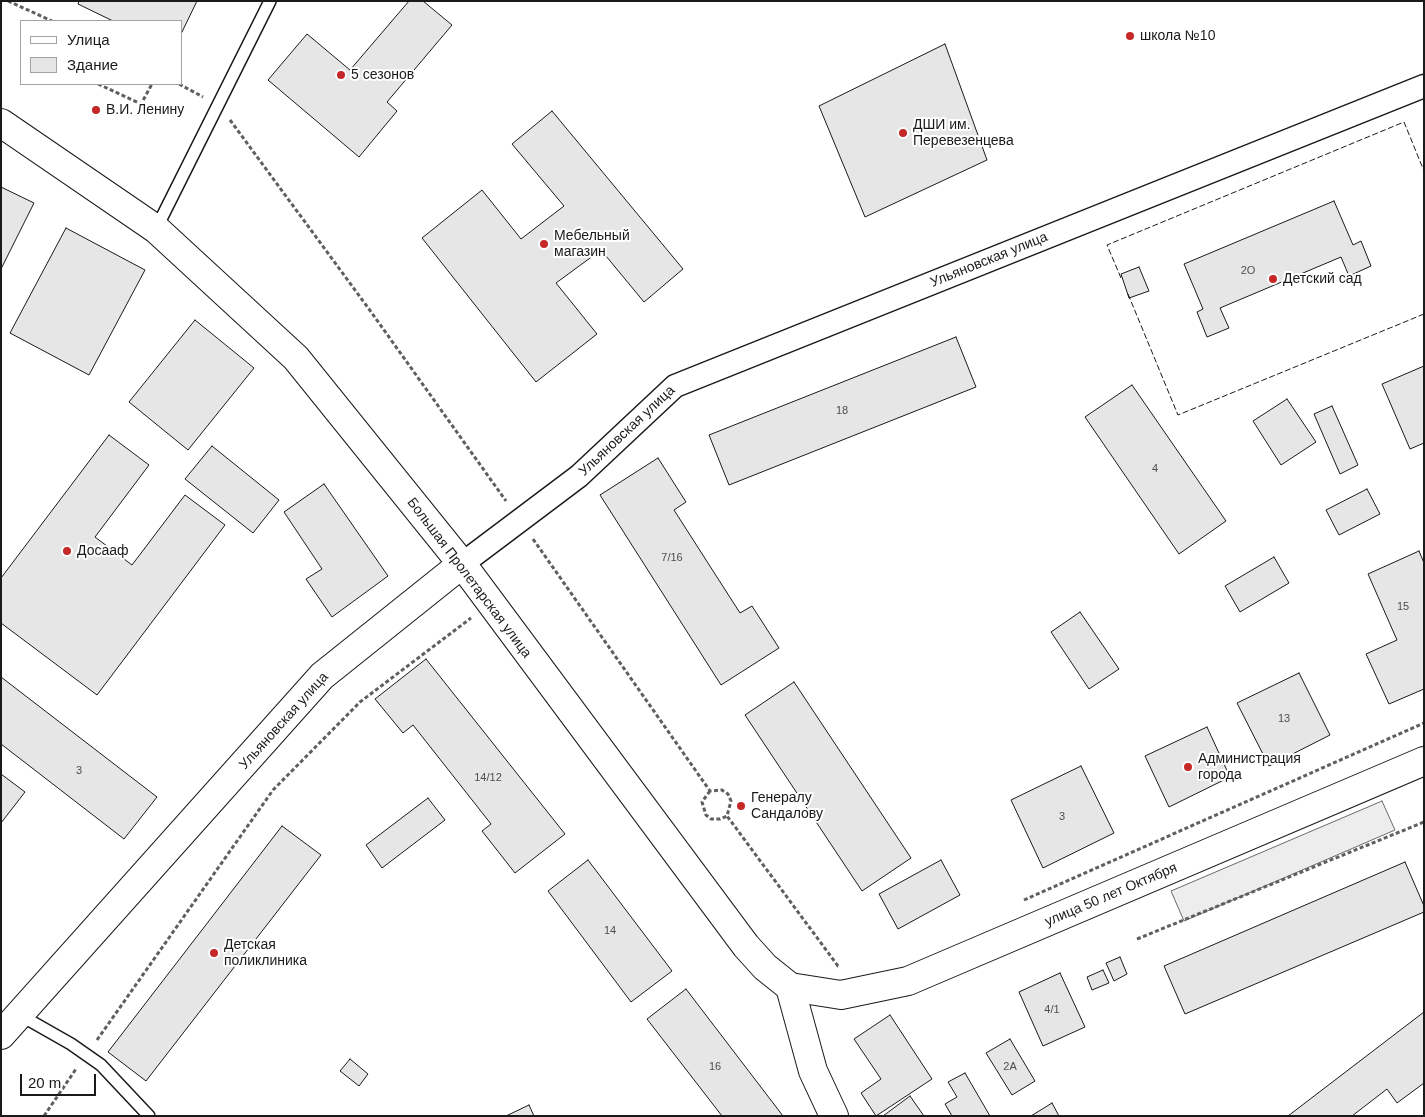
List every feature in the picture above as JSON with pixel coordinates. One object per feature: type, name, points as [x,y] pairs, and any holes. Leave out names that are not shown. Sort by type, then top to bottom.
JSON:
[{"type":"main road","name":"Большая Пролетарская улица","points":[[1,123],[156,229],[296,358],[462,564],[746,946],[765,967],[790,987]]},
{"type":"main road","name":"Ульяновская улица","points":[[1,1035],[322,676],[462,564]]},
{"type":"main road","name":"улица 50 лет Октября","points":[[790,987],[842,995],[908,981],[1424,761]]},
{"type":"main road","points":[[790,987],[813,1071],[834,1116]]},
{"type":"street","name":"Ульяновская улица","points":[[462,564],[519,519],[579,476],[675,386],[1424,86]]},
{"type":"lane","points":[[156,229],[270,1]]},
{"type":"lane","points":[[20,1014],[101,1065],[149,1116]]},
{"type":"path","points":[[8,1],[50,20]]},
{"type":"path","points":[[100,85],[141,104],[151,85]]},
{"type":"path","points":[[181,85],[219,105],[369,309],[710,791]]},
{"type":"path","points":[[44,1116],[273,790],[360,702],[490,604]]},
{"type":"path","points":[[1022,901],[1424,723]]},
{"type":"path","points":[[716,789],[728,794],[731,800],[731,809],[727,816],[720,819],[711,819],[706,815],[702,802],[710,791],[716,789]]},
{"type":"path","points":[[727,816],[838,966],[847,964]]},
{"type":"path","points":[[1137,939],[1424,822]]},
{"type":"shaded area","points":[[1382,801],[1395,830],[1184,921],[1171,891]]},
{"type":"building","points":[[79,1],[197,1],[182,32],[182,20],[111,20],[78,4]]},
{"type":"building","name":"5 сезонов","points":[[409,1],[423,1],[452,25],[387,102],[397,111],[359,157],[268,80],[307,34],[350,70]]},
{"type":"building","name":"ДШИ им. Перевезенцева","points":[[945,44],[987,160],[865,217],[819,106]]},
{"type":"building","name":"Мебельный магазин","points":[[552,111],[683,269],[644,302],[601,250],[556,283],[597,334],[536,382],[422,238],[482,190],[521,239],[564,206],[512,144]]},
{"type":"building","points":[[1,187],[34,203],[1,269]]},
{"type":"building","points":[[1334,201],[1353,245],[1361,241],[1371,266],[1349,276],[1341,257],[1220,308],[1229,328],[1207,337],[1197,312],[1203,309],[1184,264]]},
{"type":"building","points":[[66,228],[145,270],[89,375],[10,333]]},
{"type":"building","points":[[1139,267],[1149,291],[1129,298],[1121,274]]},
{"type":"building","points":[[195,320],[254,368],[188,450],[129,402]]},
{"type":"building","points":[[956,337],[976,387],[729,485],[709,435]]},
{"type":"building","points":[[1424,366],[1424,443],[1410,449],[1382,384]]},
{"type":"building","points":[[1132,385],[1226,521],[1179,554],[1085,417]]},
{"type":"building","points":[[1287,399],[1316,442],[1281,465],[1253,421]]},
{"type":"building","points":[[1332,406],[1358,465],[1340,474],[1314,414]]},
{"type":"building","name":"Досааф","points":[[109,435],[149,465],[95,537],[132,565],[185,495],[225,525],[97,695],[1,623],[1,578]]},
{"type":"building","points":[[212,446],[279,500],[253,533],[185,479]]},
{"type":"building","points":[[658,458],[686,502],[674,510],[740,613],[752,606],[779,648],[721,685],[600,495]]},
{"type":"building","points":[[324,484],[388,576],[332,617],[306,579],[322,569],[284,512]]},
{"type":"building","points":[[1367,489],[1380,514],[1339,535],[1326,510]]},
{"type":"building","points":[[1419,551],[1424,563],[1424,689],[1389,704],[1366,654],[1397,640],[1368,574]]},
{"type":"building","points":[[1274,557],[1289,583],[1240,612],[1225,586]]},
{"type":"building","points":[[1080,612],[1119,669],[1089,689],[1051,632]]},
{"type":"building","points":[[426,659],[565,834],[515,873],[482,831],[491,824],[413,725],[403,733],[375,699]]},
{"type":"building","points":[[1299,673],[1330,735],[1269,766],[1237,703]]},
{"type":"building","points":[[1,677],[157,797],[124,839],[1,744]]},
{"type":"building","points":[[794,682],[911,858],[862,891],[745,715]]},
{"type":"building","name":"Администрация города","points":[[1207,727],[1230,777],[1169,807],[1145,756]]},
{"type":"building","points":[[1081,766],[1114,833],[1043,868],[1011,800]]},
{"type":"building","points":[[1,774],[25,792],[1,823]]},
{"type":"building","points":[[428,798],[445,820],[382,868],[366,845]]},
{"type":"building","name":"Детская поликлиника","points":[[282,826],[321,855],[146,1081],[108,1052]]},
{"type":"building","points":[[588,860],[672,971],[631,1002],[548,891]]},
{"type":"building","points":[[941,860],[960,895],[898,929],[879,894]]},
{"type":"building","points":[[1405,862],[1424,906],[1424,912],[1185,1014],[1164,966]]},
{"type":"building","points":[[1120,957],[1127,974],[1114,981],[1106,963]]},
{"type":"building","points":[[1103,970],[1109,983],[1092,990],[1087,977]]},
{"type":"building","points":[[1060,973],[1085,1027],[1043,1046],[1019,992]]},
{"type":"building","points":[[686,989],[783,1116],[722,1116],[647,1019]]},
{"type":"building","points":[[1424,1012],[1424,1083],[1397,1103],[1387,1089],[1352,1116],[1288,1116]]},
{"type":"building","points":[[890,1015],[932,1079],[876,1116],[861,1093],[881,1079],[854,1039]]},
{"type":"building","points":[[1010,1039],[1035,1081],[1012,1095],[986,1053]]},
{"type":"building","points":[[350,1059],[368,1074],[359,1086],[340,1071]]},
{"type":"building","points":[[965,1073],[990,1116],[952,1116],[945,1104],[957,1097],[948,1082]]},
{"type":"building","points":[[910,1096],[924,1116],[883,1116]]},
{"type":"building","points":[[1052,1103],[1059,1116],[1031,1116]]},
{"type":"building","points":[[529,1105],[534,1116],[506,1116]]},
{"type":"fence","points":[[1121,278],[1107,245],[1404,122],[1424,171]]},
{"type":"fence","points":[[1128,294],[1178,415],[1424,314]]},
{"type":"place","name":"школа №10","points":[[1130,36]]},
{"type":"place","name":"5 сезонов","points":[[341,75]]},
{"type":"place","name":"В.И. Ленину","points":[[96,110]]},
{"type":"place","name":"ДШИ им. Перевезенцева","points":[[903,133]]},
{"type":"place","name":"Мебельный магазин","points":[[544,244]]},
{"type":"place","name":"Детский сад","points":[[1273,279]]},
{"type":"place","name":"Досааф","points":[[67,551]]},
{"type":"place","name":"Администрация города","points":[[1188,767]]},
{"type":"place","name":"Генералу Сандалову","points":[[741,806]]},
{"type":"place","name":"Детская поликлиника","points":[[214,953]]}]
